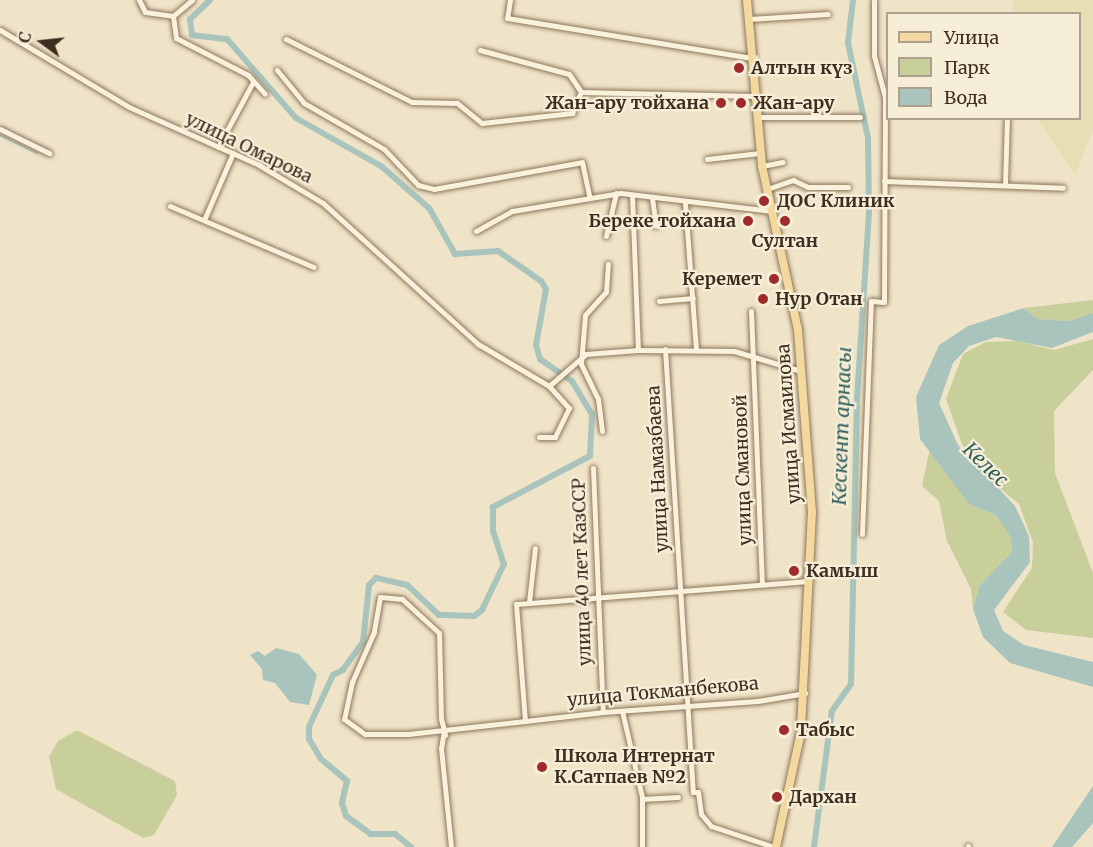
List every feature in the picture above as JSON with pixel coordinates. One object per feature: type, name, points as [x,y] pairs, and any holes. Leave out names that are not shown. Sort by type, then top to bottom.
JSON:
[{"type":"main road","name":"улица Исмаилова","points":[[747,0],[760,153],[803,371],[811,581],[804,693],[775,847]]},
{"type":"street","points":[[140,0],[145,12],[173,16],[192,0]]},
{"type":"street","points":[[510,0],[507,18],[752,58]]},
{"type":"street","points":[[862,534],[871,301],[884,302],[886,97],[874,56],[874,0]]},
{"type":"street","points":[[749,19],[828,14]]},
{"type":"street","points":[[173,16],[179,41],[253,81],[265,94]]},
{"type":"street","name":"улица Омарова","points":[[0,30],[129,107],[233,153],[323,203],[478,344],[549,386],[568,408],[555,436],[539,437]]},
{"type":"street","points":[[286,39],[412,102],[457,103],[482,123],[572,114],[581,92]]},
{"type":"street","points":[[480,51],[565,72],[581,92]]},
{"type":"street","points":[[277,70],[304,103],[384,149],[418,185],[434,189],[582,162],[589,196]]},
{"type":"street","points":[[218,147],[253,81]]},
{"type":"street","points":[[581,92],[755,96]]},
{"type":"street","points":[[756,117],[860,117]]},
{"type":"street","points":[[1005,185],[1007,120]]},
{"type":"street","points":[[0,129],[49,153]]},
{"type":"street","points":[[204,220],[233,153]]},
{"type":"street","points":[[707,159],[760,153]]},
{"type":"street","points":[[762,166],[783,162]]},
{"type":"street","points":[[767,189],[793,180],[808,188],[848,187]]},
{"type":"street","points":[[884,181],[1063,188]]},
{"type":"street","points":[[606,236],[616,193]]},
{"type":"street","points":[[476,231],[512,211],[616,193],[685,203],[772,211]]},
{"type":"street","points":[[632,195],[638,350]]},
{"type":"street","points":[[652,198],[656,226]]},
{"type":"street","points":[[685,203],[696,350]]},
{"type":"street","points":[[170,206],[314,267]]},
{"type":"street","points":[[603,431],[598,399],[581,369],[586,354],[585,315],[606,292],[609,264]]},
{"type":"street","points":[[659,300],[693,298]]},
{"type":"street","name":"улица Смановой","points":[[751,311],[762,584]]},
{"type":"street","name":"улица Намазбаева","points":[[665,349],[680,588],[684,706],[693,792],[699,792],[701,814],[711,825],[775,847]]},
{"type":"street","points":[[549,386],[564,370],[586,354],[638,350],[696,350],[753,355],[803,371]]},
{"type":"street","name":"улица 40 лет КазССР","points":[[593,468],[603,712]]},
{"type":"street","points":[[529,602],[535,548]]},
{"type":"street","points":[[525,721],[516,604],[680,588],[811,581]]},
{"type":"street","name":"улица Токманбекова","points":[[451,847],[441,748],[444,733],[437,629],[402,599],[380,597],[374,632],[352,681],[345,723],[365,734],[444,733],[603,712],[804,693]]},
{"type":"street","points":[[622,711],[642,799],[642,847]]},
{"type":"street","points":[[642,799],[678,797]]},
{"type":"shaded area","points":[[1013,0],[1093,0],[1093,129],[1075,176],[1038,120],[1081,120],[1081,12],[1013,12]]},
{"type":"green space","points":[[1093,300],[1093,313],[1070,321],[1036,319],[1024,308]]},
{"type":"green space","points":[[1093,339],[1093,370],[1054,411],[1055,473],[1093,573],[1093,638],[1026,630],[1003,612],[1032,568],[1033,542],[1019,504],[990,480],[962,444],[946,399],[963,354],[986,342],[1017,341],[1054,350]]},
{"type":"green space","points":[[930,448],[969,504],[997,516],[1011,538],[1012,552],[980,585],[973,609],[971,589],[947,541],[939,501],[922,486]]},
{"type":"green space","points":[[77,730],[175,781],[177,795],[154,835],[143,838],[56,789],[49,757],[58,741]]},
{"type":"water","name":"Келес","points":[[1024,308],[1037,319],[1070,321],[1093,313],[1093,332],[1052,348],[996,337],[969,346],[953,363],[939,403],[958,445],[1015,506],[1029,536],[1030,562],[994,610],[1003,631],[1024,645],[1093,662],[1093,687],[1010,663],[983,637],[973,609],[980,585],[1012,552],[1011,538],[997,516],[969,504],[920,439],[916,397],[939,345],[968,326]]},
{"type":"water","points":[[276,648],[299,654],[317,675],[309,705],[290,702],[275,683],[263,680],[262,669],[250,655],[258,651],[265,656]]},
{"type":"water","points":[[1093,786],[1093,823],[1072,847],[1052,847]]},
{"type":"waterway","points":[[210,0],[190,19],[192,35],[227,39],[296,118],[381,166],[429,208],[455,254],[498,251],[541,281],[546,289],[536,345],[540,359],[572,381],[592,414],[590,456],[493,507],[493,531],[504,564],[482,610],[474,616],[439,615],[407,585],[376,578],[369,585],[363,642],[343,670],[333,675],[309,727],[309,739],[321,759],[347,781],[342,803],[346,816],[371,834],[395,834],[411,847]]},
{"type":"waterway","name":"Кескент арнасы","points":[[814,847],[832,711],[851,684],[857,398],[869,212],[868,138],[848,43],[853,0]]},
{"type":"waterway","points":[[0,135],[37,153]]},
{"type":"place","name":"Алтын күз","points":[[739,68]]},
{"type":"place","name":"Жан-ару тойхана","points":[[721,103]]},
{"type":"place","name":"Жан-ару","points":[[741,103]]},
{"type":"place","name":"ДОС Клиник","points":[[764,201]]},
{"type":"place","name":"Береке тойхана","points":[[748,221]]},
{"type":"place","name":"Султан","points":[[785,221]]},
{"type":"place","name":"Керемет","points":[[774,279]]},
{"type":"place","name":"Нур Отан","points":[[763,299]]},
{"type":"place","name":"Камыш","points":[[794,571]]},
{"type":"place","name":"Табыс","points":[[784,730]]},
{"type":"place","name":"Школа Интернат К.Сатпаев №2","points":[[542,767]]},
{"type":"place","name":"Дархан","points":[[777,797]]}]
